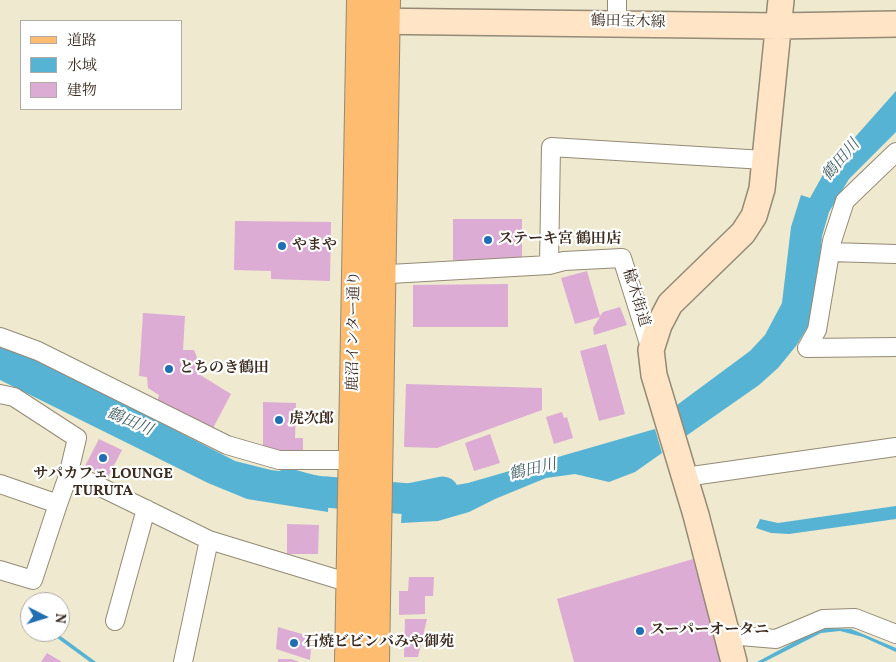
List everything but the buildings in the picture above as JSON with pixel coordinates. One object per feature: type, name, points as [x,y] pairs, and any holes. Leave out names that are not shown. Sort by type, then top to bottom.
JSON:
[{"type":"main road","name":"鹿沼インター通り","points":[[349,662],[353,468],[368,276],[373,10]]},
{"type":"main road","name":"鹿沼インター通り","points":[[368,276],[379,477],[375,662]]},
{"type":"street","points":[[651,350],[659,325],[670,304],[743,233],[754,216],[762,189],[780,0]]},
{"type":"street","name":"鶴田宝木線","points":[[373,10],[617,11],[778,26],[896,24]]},
{"type":"street","points":[[368,276],[549,265],[551,147],[764,160]]},
{"type":"street","points":[[896,152],[845,201],[832,241],[818,330],[807,348],[896,347]]},
{"type":"street","points":[[830,252],[896,254]]},
{"type":"street","name":"楡木街道","points":[[549,265],[564,261],[622,258],[651,350],[654,375],[685,477]]},
{"type":"street","points":[[0,337],[38,351],[227,445],[279,460],[353,468]]},
{"type":"street","points":[[0,394],[14,397],[76,438],[68,476],[33,580],[0,570]]},
{"type":"street","points":[[734,662],[685,477],[896,447]]},
{"type":"street","points":[[68,476],[84,479],[209,540],[350,583]]},
{"type":"street","points":[[0,484],[58,504]]},
{"type":"street","points":[[114,620],[146,509]]},
{"type":"street","points":[[183,662],[209,540]]},
{"type":"street","points":[[728,635],[776,639],[823,619],[856,618],[896,634]]},
{"type":"water","points":[[896,91],[896,132],[849,179],[829,212],[822,236],[817,295],[810,323],[796,346],[778,368],[759,385],[686,436],[677,405],[750,351],[765,335],[782,303],[791,227],[801,195],[810,198],[825,171]]},
{"type":"water","points":[[0,346],[32,356],[235,461],[271,470],[329,477],[328,512],[247,499],[208,483],[0,380]]},
{"type":"water","points":[[655,429],[662,453],[635,472],[609,482],[575,474],[546,478],[469,512],[438,521],[401,523],[403,494],[468,483]]},
{"type":"water","points":[[896,506],[896,519],[789,534],[771,533],[756,528],[760,519],[778,523]]},
{"type":"water","points":[[828,628],[851,629],[896,648],[896,652],[863,637],[840,631],[821,633],[764,662],[757,662],[798,640]]},
{"type":"water","points":[[63,642],[69,642],[96,662],[90,662]]},
{"type":"waterway","name":"鶴田川","points":[[288,484],[322,493],[409,499],[443,492]]},
{"type":"place","name":"ステーキ宮 鶴田店","points":[[488,240]]},
{"type":"place","name":"やまや","points":[[282,246]]},
{"type":"place","name":"とちのき鶴田","points":[[169,369]]},
{"type":"place","name":"虎次郎","points":[[279,420]]},
{"type":"place","name":"サパカフェ LOUNGE TURUTA","points":[[103,458]]},
{"type":"place","name":"スーパーオータニ","points":[[640,631]]},
{"type":"place","name":"石焼ビビンバみや御苑","points":[[294,643]]}]
